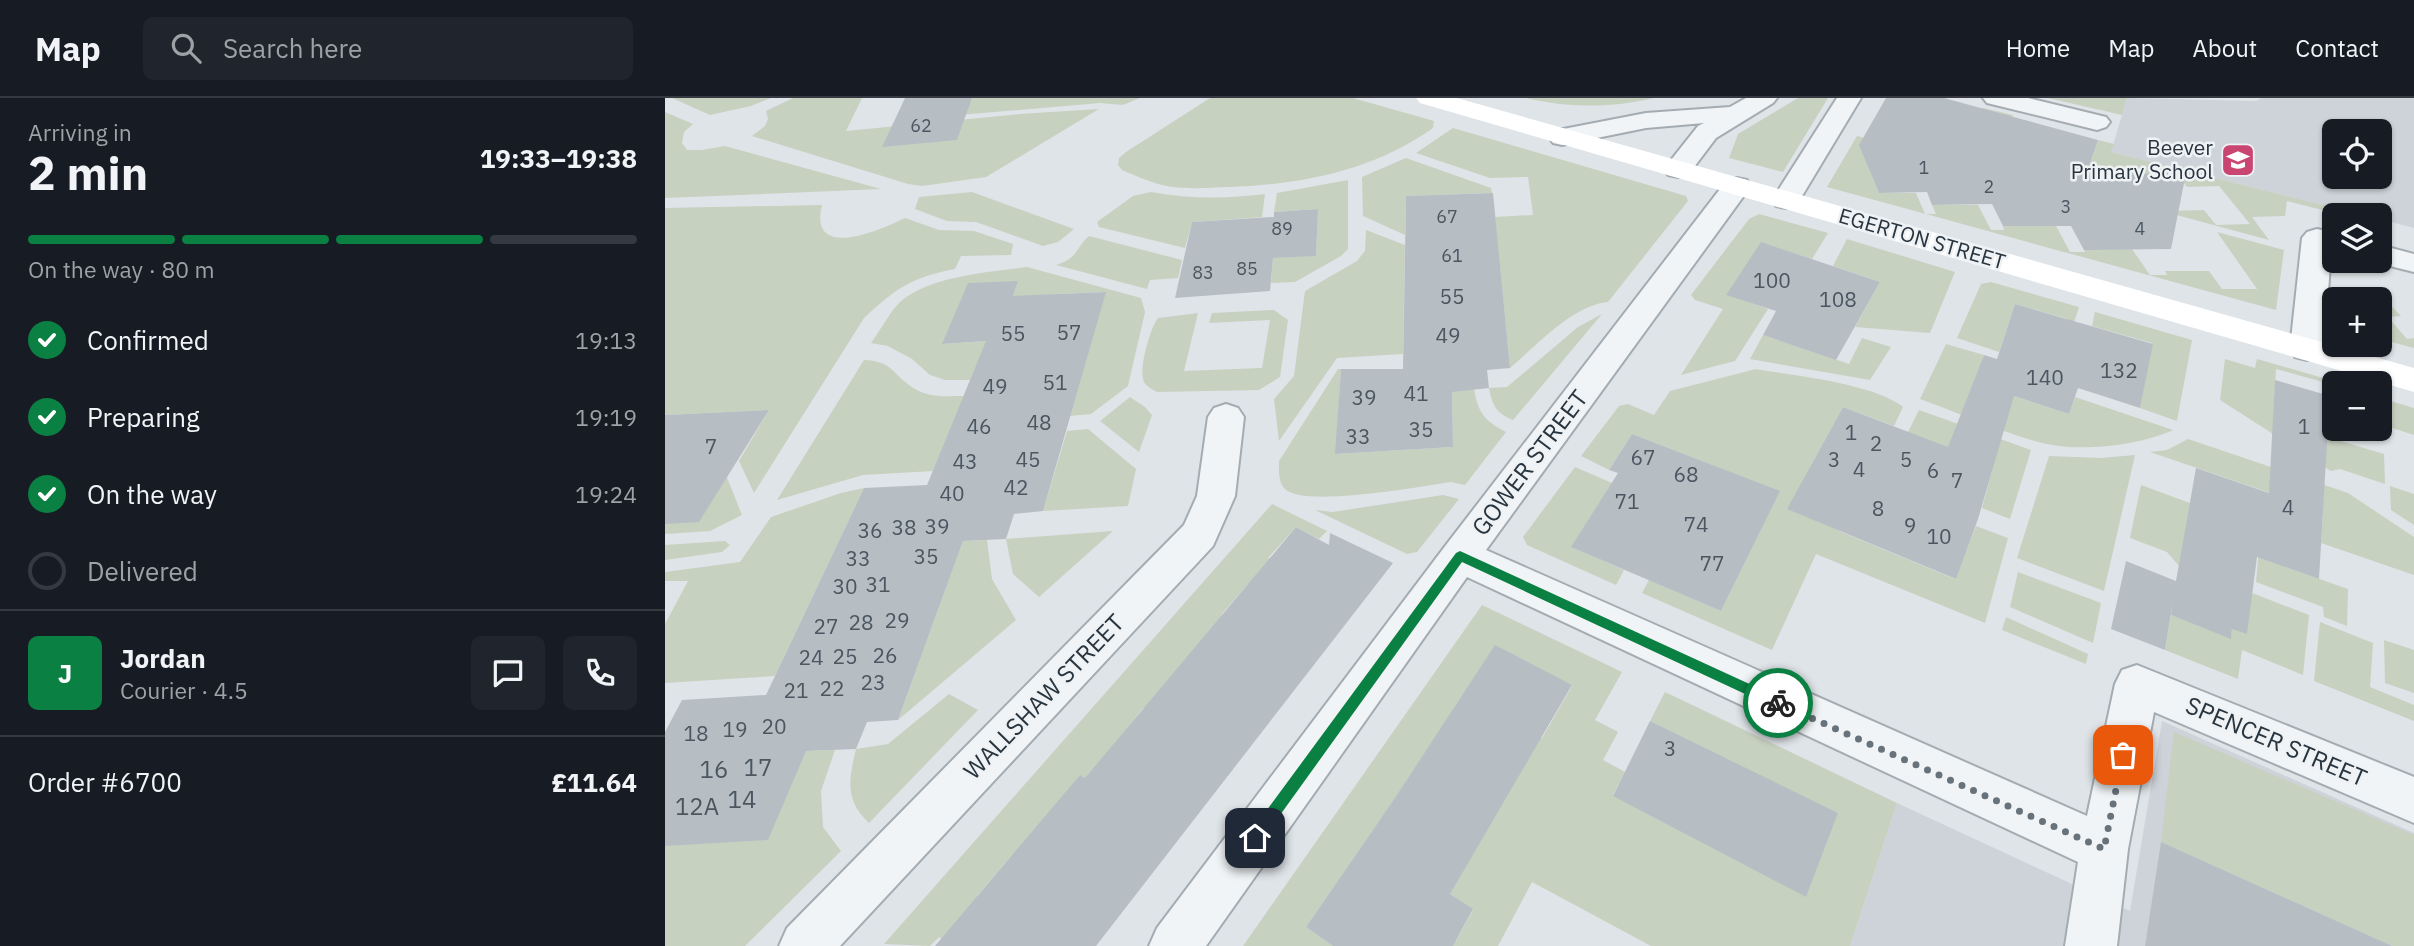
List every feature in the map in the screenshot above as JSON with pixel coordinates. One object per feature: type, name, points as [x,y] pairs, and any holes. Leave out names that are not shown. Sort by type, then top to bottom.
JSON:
[{"type":"street","name":"EGERTON STREET","points":[[1429,98],[2414,380]]},
{"type":"street","points":[[1678,169],[1707,132],[1731,115],[1764,98]]},
{"type":"street","points":[[1996,98],[2097,122]]},
{"type":"street","points":[[1786,200],[1849,99]]},
{"type":"street","points":[[1562,137],[1593,129],[1699,114],[1731,115]]},
{"type":"street","name":"GOWER STREET","points":[[1175,946],[1460,556],[1737,186]]},
{"type":"street","points":[[2307,349],[2317,238],[2322,239]]},
{"type":"street","points":[[2392,257],[2414,263]]},
{"type":"street","name":"WALLSHAW STREET","points":[[805,946],[1199,535],[1216,496],[1226,417]]},
{"type":"street","points":[[1460,556],[2104,849],[2091,946]]},
{"type":"street","name":"SPENCER STREET","points":[[2104,849],[2137,684],[2414,800]]},
{"type":"shaded area","name":"Beever Primary School","points":[[2127,98],[2256,101],[2262,98],[2414,98],[2414,228],[2392,222],[2392,203],[2322,205],[2111,152]]},
{"type":"shaded area","points":[[2162,721],[2414,833],[2414,946],[1850,946],[1897,803],[2130,911]]},
{"type":"green space","points":[[672,98],[771,98],[751,106],[710,115]]},
{"type":"green space","points":[[793,98],[862,98],[846,131],[1099,109],[986,177],[922,186],[752,136],[765,126],[768,119],[766,111]]},
{"type":"green space","points":[[964,98],[1140,98],[1123,105],[1100,103],[959,115]]},
{"type":"green space","points":[[1210,98],[1353,98],[1434,121],[1433,128],[1386,155],[1335,173],[1282,183],[1210,188],[1175,187],[1144,179],[1122,170],[1118,165],[1119,158],[1126,152]]},
{"type":"green space","points":[[1526,98],[1654,98],[1590,106]]},
{"type":"green space","points":[[1798,98],[1828,98],[1783,172],[1729,158],[1738,134]]},
{"type":"green space","points":[[2048,98],[2127,98],[2122,115]]},
{"type":"green space","points":[[1983,108],[2013,115],[2009,123],[2089,166],[2098,140],[2114,144],[2111,152],[2322,205],[2322,210],[2287,201],[2285,216],[2252,217],[2269,240],[2095,193],[1977,120]],"holes":[[[2176,173],[2187,187],[2219,186],[2250,224],[2216,225],[2204,210],[2170,211]]]},
{"type":"green space","points":[[665,112],[693,124],[684,132],[682,143],[687,150],[725,146],[881,189],[665,198]]},
{"type":"green space","points":[[1453,128],[1686,196],[1688,201],[1608,302],[1582,310],[1568,318],[1510,368],[1495,217],[1533,215],[1528,177],[1490,178],[1416,153]]},
{"type":"green space","points":[[1857,136],[2102,200],[1895,148],[1861,149],[1879,193],[1916,193],[1925,214],[1827,187]]},
{"type":"green space","points":[[1406,158],[1491,188],[1492,193],[1406,196],[1405,235],[1363,216],[1362,177]]},
{"type":"green space","points":[[1348,180],[1348,249],[1341,256],[1295,282],[1271,283],[1273,258],[1316,255],[1318,209],[1274,212],[1277,193]]},
{"type":"green space","points":[[972,192],[1074,229],[1058,242],[1043,246],[976,222],[947,221],[915,209],[919,197]]},
{"type":"green space","points":[[1151,192],[1208,198],[1265,194],[1262,217],[1192,222],[1185,248],[1099,227],[1097,222],[1133,196]]},
{"type":"green space","points":[[822,205],[821,222],[826,233],[836,237],[865,234],[905,218],[939,230],[974,231],[1013,244],[1011,255],[961,256],[955,269],[915,280],[885,299],[864,318],[754,493],[739,461],[769,410],[665,415],[665,208]]},
{"type":"green space","points":[[1932,205],[1978,205],[1991,230],[2004,230],[2003,226],[2056,226],[2070,252],[2085,252],[2084,249],[2132,249],[2150,275],[2167,275],[2165,271],[2209,271],[2222,289],[2257,289],[2217,232],[2284,250],[2276,310],[2164,279],[1926,214],[1936,214]]},
{"type":"green space","points":[[1759,214],[1828,233],[1812,259],[1761,243],[1727,294],[1768,309],[1735,361],[1681,375],[1723,309],[1695,300],[1691,295],[1749,219]]},
{"type":"green space","points":[[1366,230],[1405,245],[1403,354],[1337,358],[1279,441],[1274,399],[1294,376],[1305,291],[1357,261],[1365,251]]},
{"type":"green space","points":[[1089,236],[1182,260],[1178,278],[1150,280],[1147,289],[1056,265],[1073,256]]},
{"type":"green space","points":[[1847,239],[1955,272],[1930,333],[1855,327],[1880,282],[1833,266]]},
{"type":"green space","points":[[1027,267],[1141,298],[1145,312],[1128,386],[1091,414],[1070,416],[1105,292],[1057,294],[1011,301],[1018,281],[943,344],[987,341],[970,380],[945,380],[930,375],[912,359],[888,346],[871,343],[896,306],[912,293],[960,277]]},
{"type":"green space","points":[[1991,282],[2079,307],[2069,338],[2068,319],[2015,304],[1999,352],[1957,338],[1981,284]]},
{"type":"green space","points":[[2392,306],[2401,316],[2392,317]]},
{"type":"green space","points":[[1274,310],[1288,320],[1280,377],[1259,390],[1157,392],[1144,382],[1146,350],[1158,318],[1198,313],[1184,371],[1262,368],[1270,320],[1209,323],[1212,313]]},
{"type":"green space","points":[[2095,312],[2192,340],[2177,421],[2140,408],[2152,343],[2092,326]]},
{"type":"green space","points":[[1602,314],[1513,420],[1499,412],[1489,388],[1507,387],[1578,327]]},
{"type":"green space","points":[[2392,322],[2407,339],[2414,338],[2414,348],[2392,342]]},
{"type":"green space","points":[[1763,335],[1849,364],[1862,338],[1891,347],[1870,380],[1750,359]]},
{"type":"green space","points":[[1946,344],[1984,355],[1974,383],[2069,414],[2075,397],[2173,430],[2145,440],[2111,446],[2061,446],[2016,435],[1920,399]]},
{"type":"green space","points":[[2225,359],[2255,368],[2257,359],[2322,378],[2322,382],[2276,369],[2273,421],[2322,436],[2322,441],[2340,441],[2384,454],[2385,484],[2340,469],[2331,471],[2220,400]]},
{"type":"green space","points":[[864,360],[888,366],[921,392],[939,396],[964,396],[933,471],[863,475],[777,500]]},
{"type":"green space","points":[[1338,369],[1341,369],[1336,454],[1453,447],[1452,391],[1474,389],[1484,415],[1506,432],[1465,485],[1451,482],[1336,496],[1295,494],[1282,485],[1279,461]]},
{"type":"green space","points":[[1756,369],[1853,386],[1903,407],[1894,426],[1843,407],[1810,467],[1839,531],[1955,579],[1976,526],[2008,538],[1985,623],[1816,554],[1772,650],[1642,593],[1649,580],[1721,611],[1762,527],[1701,503],[1720,468],[1632,434],[1609,470],[1581,456],[1619,406],[1628,404],[1654,415],[1670,391]]},
{"type":"green space","points":[[1130,397],[1152,415],[1139,452],[1100,421]]},
{"type":"green space","points":[[2392,402],[2414,408],[2414,435],[2392,428]]},
{"type":"green space","points":[[1919,410],[2031,450],[2010,519],[1982,508],[1992,471],[1905,438]]},
{"type":"green space","points":[[1088,429],[1136,469],[1128,506],[1043,511],[1067,431]]},
{"type":"green space","points":[[2188,439],[2348,493],[2414,537],[2414,575],[2321,543],[2323,511],[2150,452],[2167,450]]},
{"type":"green space","points":[[2135,455],[2104,591],[2017,558],[2049,456],[2101,458]]},
{"type":"green space","points":[[1575,467],[1612,483],[1572,547],[1624,570],[1616,585],[1527,545],[1523,537]]},
{"type":"green space","points":[[726,475],[742,515],[710,531],[665,534],[665,524]]},
{"type":"green space","points":[[2141,485],[2190,503],[2179,566],[2167,552],[2130,538]]},
{"type":"green space","points":[[2390,486],[2414,494],[2414,525],[2391,510]]},
{"type":"green space","points":[[864,488],[775,676],[665,683],[665,624],[688,581],[665,581],[665,572],[740,562],[771,517]]},
{"type":"green space","points":[[1443,495],[1459,499],[1417,552],[1407,554],[1315,510],[1333,512]]},
{"type":"green space","points":[[1272,504],[1327,531],[1319,539],[1296,527],[1268,558],[1289,569],[1269,593],[1248,584],[1221,615],[1243,626],[1169,720],[1143,708],[1113,746],[1108,792],[1080,775],[1063,797],[1039,871],[1012,855],[977,896],[1002,914],[951,946],[939,937],[930,946],[884,944]]},
{"type":"green space","points":[[1113,531],[1039,597],[1013,574],[1006,539]]},
{"type":"green space","points":[[2260,538],[2285,567],[2348,589],[2347,626],[2324,617],[2323,607],[2256,582]]},
{"type":"green space","points":[[987,540],[992,579],[1016,620],[898,720],[963,541]]},
{"type":"green space","points":[[725,541],[730,545],[722,552],[665,560],[665,545]]},
{"type":"green space","points":[[2018,572],[2101,603],[2093,643],[2010,607]]},
{"type":"green space","points":[[2252,593],[2309,615],[2303,675],[2242,650],[2238,679],[2165,650],[2171,615],[2231,638],[2232,629]]},
{"type":"green space","points":[[1482,605],[1622,672],[1595,720],[1618,732],[1603,760],[1625,772],[1613,795],[1672,826],[1708,750],[1650,721],[1665,692],[1897,803],[1850,946],[1651,946],[1532,882],[1498,946],[1445,946],[1449,939],[1456,941],[1473,910],[1450,894],[1380,820],[1306,927],[1333,946],[1243,946]],"holes":[[[1561,680],[1572,686],[1542,738],[1527,728]],[[1725,758],[1780,785],[1689,835]]]},
{"type":"green space","points":[[2006,617],[2088,654],[2086,664],[2002,630]]},
{"type":"green space","points":[[2320,622],[2373,643],[2370,687],[2414,705],[2414,721],[2314,681]]},
{"type":"green space","points":[[2384,640],[2414,650],[2414,693],[2385,683]]},
{"type":"green space","points":[[949,694],[978,710],[869,823],[855,806],[852,797],[850,780],[856,749],[888,744]]},
{"type":"green space","points":[[2174,732],[2414,835],[2414,946],[2392,946],[2161,842]]},
{"type":"green space","points":[[835,750],[821,791],[823,827],[841,851],[745,946],[665,946],[665,846],[806,751]]},
{"type":"building","points":[[905,98],[972,98],[957,140],[882,147]]},
{"type":"building","points":[[1886,98],[1944,98],[2098,140],[2086,175],[2186,173],[2171,249],[2084,250],[2071,226],[2003,226],[1992,204],[1932,205],[1927,192],[1879,193],[1859,145]]},
{"type":"building","points":[[1493,193],[1510,368],[1487,370],[1489,388],[1452,392],[1453,447],[1335,454],[1341,369],[1403,369],[1406,196]]},
{"type":"building","points":[[1318,209],[1316,256],[1273,258],[1270,291],[1175,298],[1192,222],[1274,217],[1274,212]]},
{"type":"building","points":[[1761,242],[1880,282],[1836,360],[1763,335],[1776,311],[1726,295]]},
{"type":"building","points":[[1018,281],[1013,296],[1106,292],[1043,511],[1014,514],[1006,539],[963,541],[898,720],[867,722],[856,749],[806,751],[768,840],[665,846],[665,732],[682,700],[766,695],[864,488],[927,485],[986,341],[942,344],[968,283]]},
{"type":"building","points":[[2015,304],[2153,344],[2140,408],[2078,388],[2069,414],[2014,396],[1978,519],[1956,579],[1787,509],[1843,407],[1948,447],[1984,355],[1997,359]]},
{"type":"building","points":[[2275,380],[2322,394],[2322,441],[2327,441],[2319,579],[2257,557],[2247,634],[2232,629],[2231,639],[2171,615],[2173,601],[2165,650],[2111,629],[2126,561],[2176,581],[2196,468],[2269,493]]},
{"type":"building","points":[[769,410],[699,522],[665,524],[665,415]]},
{"type":"building","points":[[1632,434],[1780,491],[1721,611],[1571,547],[1618,473],[1609,470]]},
{"type":"building","points":[[1296,527],[1329,545],[1330,533],[1393,563],[1096,946],[935,946],[1080,775],[1085,778]]},
{"type":"building","points":[[1495,645],[1572,685],[1450,894],[1473,909],[1453,946],[1333,946],[1306,927],[1395,798]]},
{"type":"building","points":[[1650,721],[1838,813],[1806,897],[1613,796]]},
{"type":"building","points":[[2161,842],[2392,946],[2145,946]]},
{"type":"way so far","points":[[1778,703],[2104,849],[2123,755]]},
{"type":"place","name":"Beever Primary School","points":[[2238,160]]},
{"type":"route","points":[[1255,838],[1460,556],[1778,703]]}]
